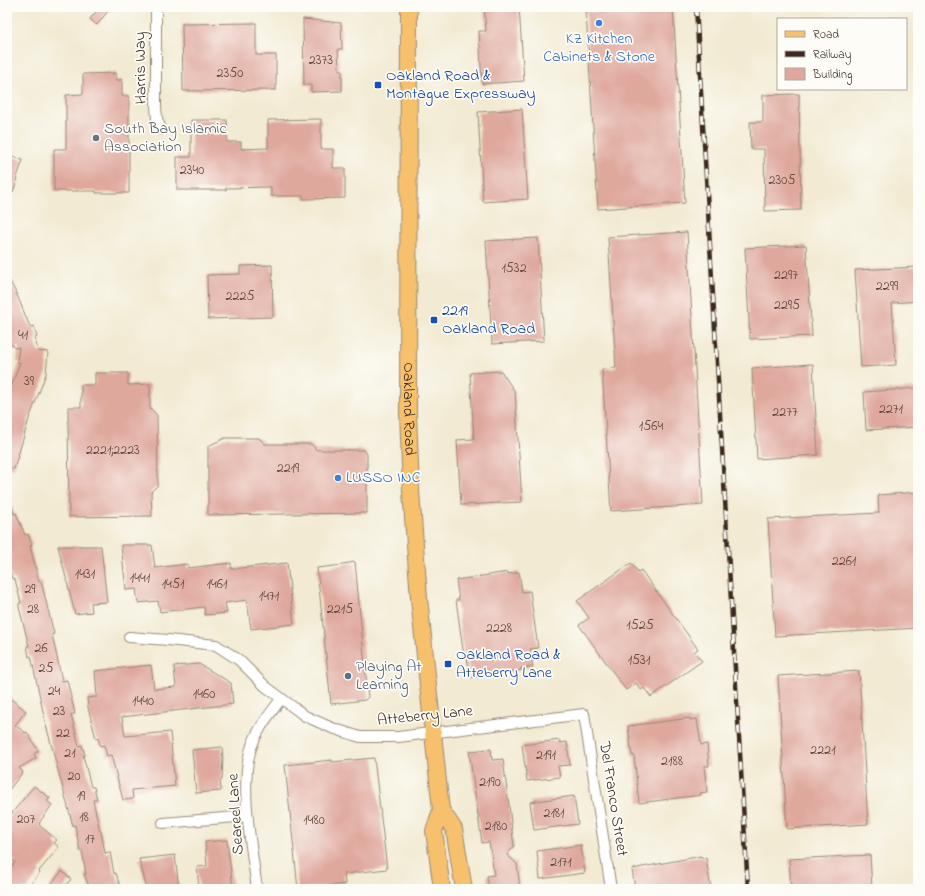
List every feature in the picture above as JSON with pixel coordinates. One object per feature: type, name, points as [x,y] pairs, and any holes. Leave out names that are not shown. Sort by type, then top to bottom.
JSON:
[{"type":"main road","name":"Oakland Road","points":[[409,7],[408,413],[411,491],[416,559],[432,733],[441,810],[434,831],[442,889]]},
{"type":"main road","name":"Oakland Road","points":[[441,810],[454,829],[464,889]]},
{"type":"street","name":"Harris Way","points":[[156,7],[156,106],[157,119],[161,129]]},
{"type":"street","name":"Atteberry Lane","points":[[129,637],[216,645],[239,660],[265,686],[305,716],[332,728],[360,737],[398,737],[584,714]]},
{"type":"street","name":"Seareel Lane","points":[[257,889],[248,816],[246,782],[247,766],[250,751],[256,737],[265,720],[281,699]]},
{"type":"street","name":"Del Franco Street","points":[[584,714],[611,889]]},
{"type":"street","points":[[163,823],[248,816]]},
{"type":"building","points":[[100,7],[111,7],[97,25],[90,19]]},
{"type":"building","points":[[484,7],[519,7],[524,81],[482,84],[479,31],[486,31]]},
{"type":"building","points":[[673,7],[685,203],[598,209],[586,12]]},
{"type":"building","points":[[303,19],[341,23],[342,49],[338,49],[339,70],[342,70],[342,91],[311,92],[311,85],[304,85]]},
{"type":"building","points":[[256,23],[256,55],[276,55],[276,90],[183,91],[182,24]]},
{"type":"building","points":[[116,73],[116,80],[122,80],[122,96],[129,96],[129,193],[54,191],[54,149],[66,149],[66,95],[83,94],[83,74]]},
{"type":"building","points":[[799,94],[801,210],[765,211],[764,149],[751,149],[750,122],[763,122],[763,95]]},
{"type":"building","points":[[522,109],[528,199],[483,202],[478,112]]},
{"type":"building","points":[[321,119],[321,149],[333,149],[333,168],[345,168],[345,198],[303,199],[303,196],[271,196],[271,187],[226,188],[226,190],[177,190],[177,157],[191,157],[191,120],[227,120],[227,142],[241,142],[241,149],[268,148],[268,120]]},
{"type":"building","points":[[7,155],[23,160],[13,192],[7,191]]},
{"type":"building","points":[[687,232],[703,505],[611,511],[602,369],[616,368],[608,237]]},
{"type":"building","points":[[538,238],[544,341],[492,344],[486,241]]},
{"type":"building","points":[[806,245],[812,336],[750,339],[745,248]]},
{"type":"building","points":[[272,265],[273,317],[208,319],[207,275],[240,274],[240,266]]},
{"type":"building","points":[[918,267],[918,301],[892,303],[896,365],[861,367],[855,270]]},
{"type":"building","points":[[7,275],[30,327],[34,326],[37,337],[35,338],[38,351],[48,352],[46,374],[29,419],[14,469],[7,468],[7,399],[20,362],[17,362],[19,347],[14,348],[13,345],[11,345],[7,331]]},
{"type":"building","points":[[813,364],[818,455],[757,459],[752,368]]},
{"type":"building","points":[[501,371],[515,392],[522,502],[461,505],[457,440],[474,439],[470,373]]},
{"type":"building","points":[[95,373],[128,373],[128,385],[150,384],[150,408],[157,415],[158,485],[151,492],[152,516],[69,517],[68,407],[81,407],[81,385],[95,385]]},
{"type":"building","points":[[918,388],[918,427],[866,430],[864,392]]},
{"type":"building","points":[[225,438],[259,438],[265,444],[311,444],[317,450],[364,450],[367,454],[367,513],[208,515],[208,446]]},
{"type":"building","points":[[918,492],[918,628],[775,636],[768,519],[879,513],[878,495]]},
{"type":"building","points":[[9,496],[14,514],[16,513],[25,535],[28,534],[32,545],[30,546],[39,582],[41,581],[54,634],[52,634],[62,681],[67,680],[75,714],[71,714],[79,746],[82,745],[91,787],[94,787],[97,799],[93,800],[105,853],[110,852],[114,874],[116,873],[120,886],[110,889],[90,889],[84,874],[86,874],[82,851],[80,851],[75,825],[73,826],[46,725],[31,656],[29,657],[27,646],[29,646],[19,607],[19,603],[21,603],[15,579],[12,579],[7,556],[7,497]]},
{"type":"building","points":[[121,545],[152,545],[155,568],[188,564],[188,568],[231,563],[231,569],[287,563],[294,624],[251,629],[247,600],[225,603],[227,613],[205,615],[204,607],[160,612],[158,601],[138,603],[136,589],[126,590]]},
{"type":"building","points":[[58,546],[101,546],[107,602],[91,603],[92,612],[75,614]]},
{"type":"building","points":[[355,562],[368,697],[365,700],[331,704],[317,568]]},
{"type":"building","points":[[631,563],[638,572],[641,570],[698,649],[694,652],[702,661],[651,697],[644,688],[641,690],[636,683],[626,690],[579,625],[589,618],[577,601]]},
{"type":"building","points":[[508,572],[508,574],[519,572],[522,592],[530,591],[538,648],[530,649],[533,667],[470,678],[467,657],[464,657],[456,600],[459,600],[456,580]]},
{"type":"building","points":[[199,664],[231,683],[233,704],[122,717],[125,736],[170,732],[175,786],[132,790],[133,799],[123,800],[111,755],[107,756],[104,745],[100,746],[98,738],[96,739],[88,707],[87,698],[97,697],[95,671],[151,665],[154,689],[176,687],[174,666]]},
{"type":"building","points":[[859,671],[868,824],[787,829],[778,676]]},
{"type":"building","points":[[7,696],[26,711],[15,725],[26,733],[27,732],[38,751],[34,754],[36,758],[19,768],[23,772],[7,792]]},
{"type":"building","points":[[690,718],[690,720],[697,719],[701,745],[707,744],[709,766],[704,766],[707,792],[700,793],[701,795],[639,803],[634,755],[632,756],[628,726]]},
{"type":"building","points":[[559,740],[560,743],[567,742],[570,765],[558,766],[560,777],[527,781],[522,745]]},
{"type":"building","points":[[222,747],[222,780],[220,780],[221,791],[196,793],[192,750]]},
{"type":"building","points":[[491,749],[492,760],[503,759],[514,846],[507,855],[517,864],[520,889],[489,889],[487,876],[494,875],[491,853],[489,842],[482,843],[469,751]]},
{"type":"building","points":[[374,758],[387,869],[344,874],[345,884],[298,889],[285,765],[332,760],[332,762]]},
{"type":"building","points":[[34,786],[50,798],[47,801],[52,805],[39,825],[57,840],[54,843],[59,847],[39,871],[40,872],[27,889],[7,889],[7,873],[15,862],[7,856],[7,819]]},
{"type":"building","points":[[574,796],[578,824],[534,830],[530,802]]},
{"type":"building","points":[[227,840],[233,889],[199,889],[197,867],[207,866],[205,842]]},
{"type":"building","points":[[581,845],[585,873],[540,879],[537,851]]},
{"type":"building","points":[[175,855],[179,889],[147,889],[139,859]]},
{"type":"building","points":[[870,855],[872,889],[791,889],[789,859]]},
{"type":"building","points":[[701,856],[702,858],[706,858],[711,889],[635,889],[632,869]]},
{"type":"building","points":[[62,871],[71,879],[63,889],[47,889]]},
{"type":"railway","points":[[696,7],[748,889]]},
{"type":"place","name":"KZ Kitchen Cabinets & Stone","points":[[599,23]]},
{"type":"place","name":"Oakland Road & Montague Expressway","points":[[378,85]]},
{"type":"place","name":"South Bay Islamic Association","points":[[96,138]]},
{"type":"place","name":"2219 Oakland Road","points":[[434,320]]},
{"type":"place","name":"LUSSO INC","points":[[338,478]]},
{"type":"place","name":"Oakland Road & Atteberry Lane","points":[[448,664]]},
{"type":"place","name":"Playing At Learning","points":[[348,676]]}]
